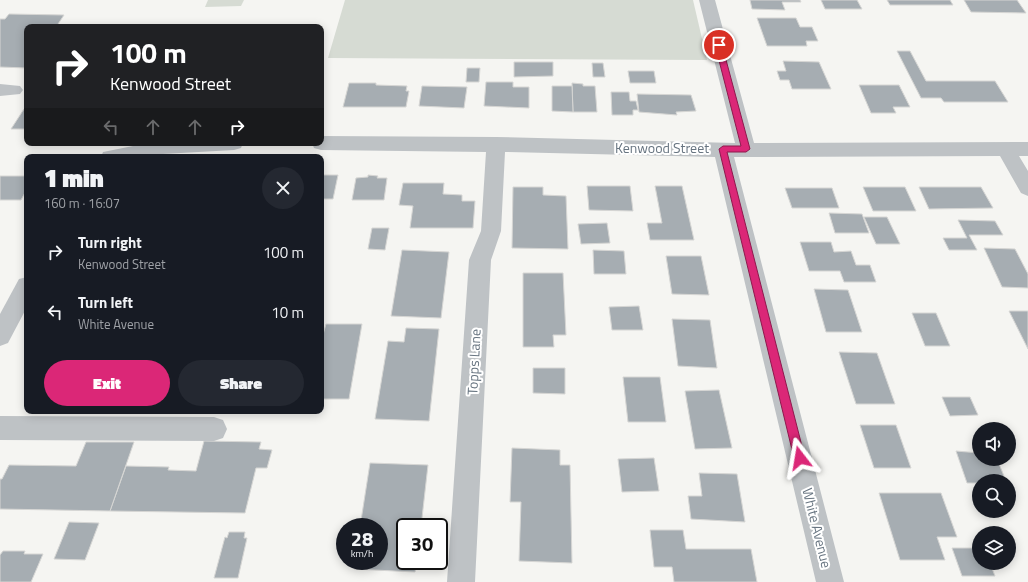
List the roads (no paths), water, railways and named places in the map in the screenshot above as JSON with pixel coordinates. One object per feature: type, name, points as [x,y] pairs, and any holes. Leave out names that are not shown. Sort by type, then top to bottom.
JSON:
[{"type":"street","points":[[707,0],[746,149]]},
{"type":"street","name":"Kenwood Street","points":[[324,143],[496,144],[608,148],[723,149],[1028,149]]},
{"type":"street","name":"Topps Lane","points":[[461,582],[480,267],[482,254],[491,231],[496,144]]},
{"type":"street","points":[[126,154],[162,147],[180,146]]},
{"type":"street","name":"White Avenue","points":[[723,149],[830,582]]},
{"type":"street","points":[[1005,149],[1028,188]]},
{"type":"street","points":[[0,336],[24,292]]},
{"type":"street","points":[[0,428],[214,429]]}]
